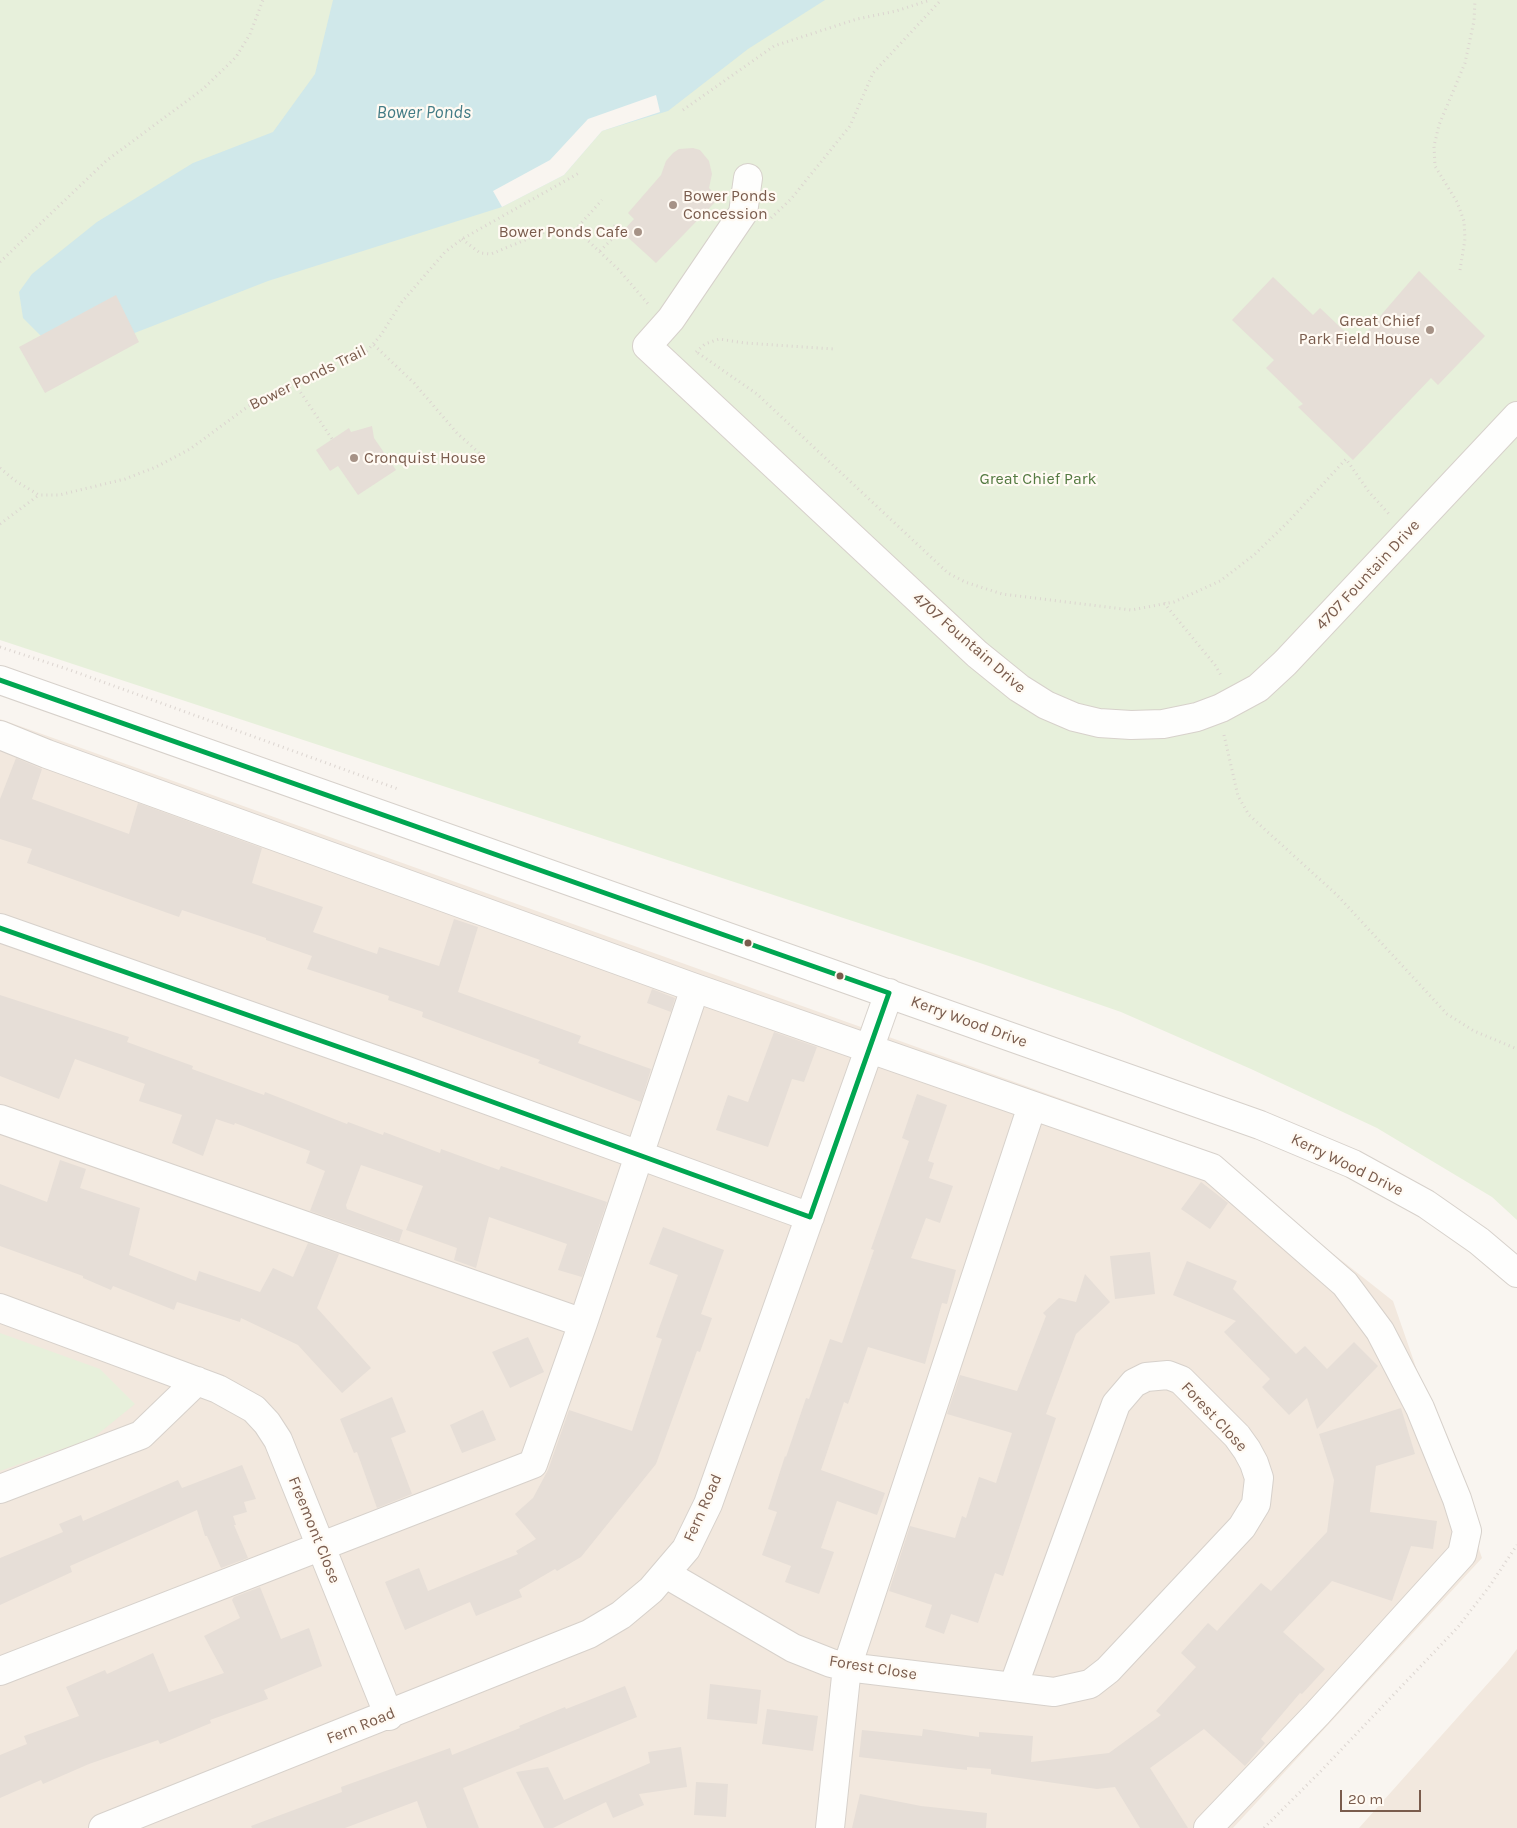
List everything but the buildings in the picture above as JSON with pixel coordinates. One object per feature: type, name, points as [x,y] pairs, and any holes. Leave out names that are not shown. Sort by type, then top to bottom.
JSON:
[{"type":"street","name":"4707 Fountain Drive","points":[[748,178],[743,213],[722,246],[666,324],[647,346],[962,641],[1019,688],[1046,705],[1074,717],[1099,723],[1163,724],[1197,717],[1221,708],[1258,688],[1517,416]]},
{"type":"street","name":"Kerry Wood Drive","points":[[0,680],[1260,1125],[1353,1164],[1426,1204],[1479,1241],[1517,1273]]},
{"type":"street","points":[[0,735],[66,761],[695,988],[1212,1168],[1345,1284],[1380,1331],[1420,1408],[1467,1531],[1462,1554],[1437,1584],[1208,1828]]},
{"type":"street","points":[[0,928],[810,1217]]},
{"type":"street","points":[[0,1670],[533,1464],[583,1323],[695,988]]},
{"type":"street","name":"Fern Road","points":[[103,1828],[389,1716],[603,1627],[636,1603],[666,1574],[686,1549],[708,1504],[888,993]]},
{"type":"street","points":[[830,1828],[847,1667],[1032,1106]]},
{"type":"street","points":[[0,1119],[583,1323]]},
{"type":"street","name":"Freemont Close","points":[[0,1308],[197,1381],[236,1397],[254,1409],[267,1423],[278,1440],[389,1716]]},
{"type":"street","name":"Forest Close","points":[[666,1574],[793,1648],[817,1659],[847,1667],[1054,1692],[1090,1684],[1108,1670],[1249,1517],[1259,1492],[1259,1478],[1254,1463],[1237,1436],[1181,1380],[1168,1375],[1146,1377],[1134,1383],[1116,1404],[1013,1687]]},
{"type":"street","points":[[0,1489],[141,1435],[197,1381]]},
{"type":"path","points":[[0,262],[106,161],[203,89],[236,57],[250,34],[263,0]]},
{"type":"path","points":[[683,110],[774,46],[857,19],[896,11],[930,0]]},
{"type":"path","points":[[763,224],[791,199],[850,126],[874,73],[941,0]]},
{"type":"path","points":[[1460,270],[1465,239],[1464,221],[1457,202],[1435,166],[1434,146],[1439,125],[1465,63],[1474,20],[1474,0]]},
{"type":"path","name":"Bower Ponds Trail","points":[[39,495],[80,492],[156,467],[190,449],[250,405],[367,351],[374,345],[401,303],[417,283],[435,262],[462,239],[579,173]]},
{"type":"path","points":[[575,230],[602,200]]},
{"type":"path","points":[[600,251],[617,234],[612,230],[615,225]]},
{"type":"path","points":[[462,239],[485,254],[547,231],[565,228],[575,230],[600,251],[666,324],[696,352],[757,394],[948,573],[965,582],[1002,594],[1131,610],[1174,602],[1207,588],[1234,571],[1272,539],[1346,459],[1376,501],[1408,532]]},
{"type":"path","points":[[696,352],[705,344],[719,339],[834,349]]},
{"type":"path","points":[[374,345],[414,383],[457,433],[488,462]]},
{"type":"path","points":[[295,384],[332,439]]},
{"type":"path","points":[[0,468],[14,480],[39,495],[0,524]]},
{"type":"path","points":[[1164,603],[1220,673],[1222,727],[1238,796],[1249,815],[1336,895],[1447,1014],[1474,1031],[1517,1050]]},
{"type":"path","points":[[1264,1828],[1320,1772],[1458,1626],[1489,1587],[1517,1545]]},
{"type":"shaded area","points":[[0,719],[1199,1148],[1393,1301],[1482,1558],[1233,1828],[0,1828]]},
{"type":"shaded area","points":[[1517,1649],[1517,1828],[1359,1828],[1507,1662]]},
{"type":"green space","name":"Great Chief Park","points":[[0,0],[1517,0],[1517,1220],[1492,1197],[1377,1128],[1251,1069],[1121,1012],[983,964],[0,640]]},
{"type":"green space","points":[[0,1333],[100,1369],[135,1404],[93,1438],[0,1471]]},
{"type":"water","name":"Bower Ponds","points":[[333,0],[825,0],[748,49],[668,111],[602,131],[564,175],[502,207],[268,281],[91,350],[45,340],[23,318],[19,292],[32,274],[97,222],[193,163],[273,132],[315,74]]},
{"type":"pier","points":[[656,95],[660,112],[602,131],[564,175],[502,207],[493,191],[550,160],[588,119]]},
{"type":"transit line","points":[[0,680],[889,993]]},
{"type":"transit line","points":[[0,928],[410,1072],[810,1217]]},
{"type":"transit line","points":[[810,1217],[889,993]]},
{"type":"place","name":"Bower Ponds Concession","points":[[673,205]]},
{"type":"place","name":"Bower Ponds Cafe","points":[[638,232]]},
{"type":"place","name":"Great Chief Park Field House","points":[[1430,330]]},
{"type":"place","name":"Cronquist House","points":[[354,458]]}]
